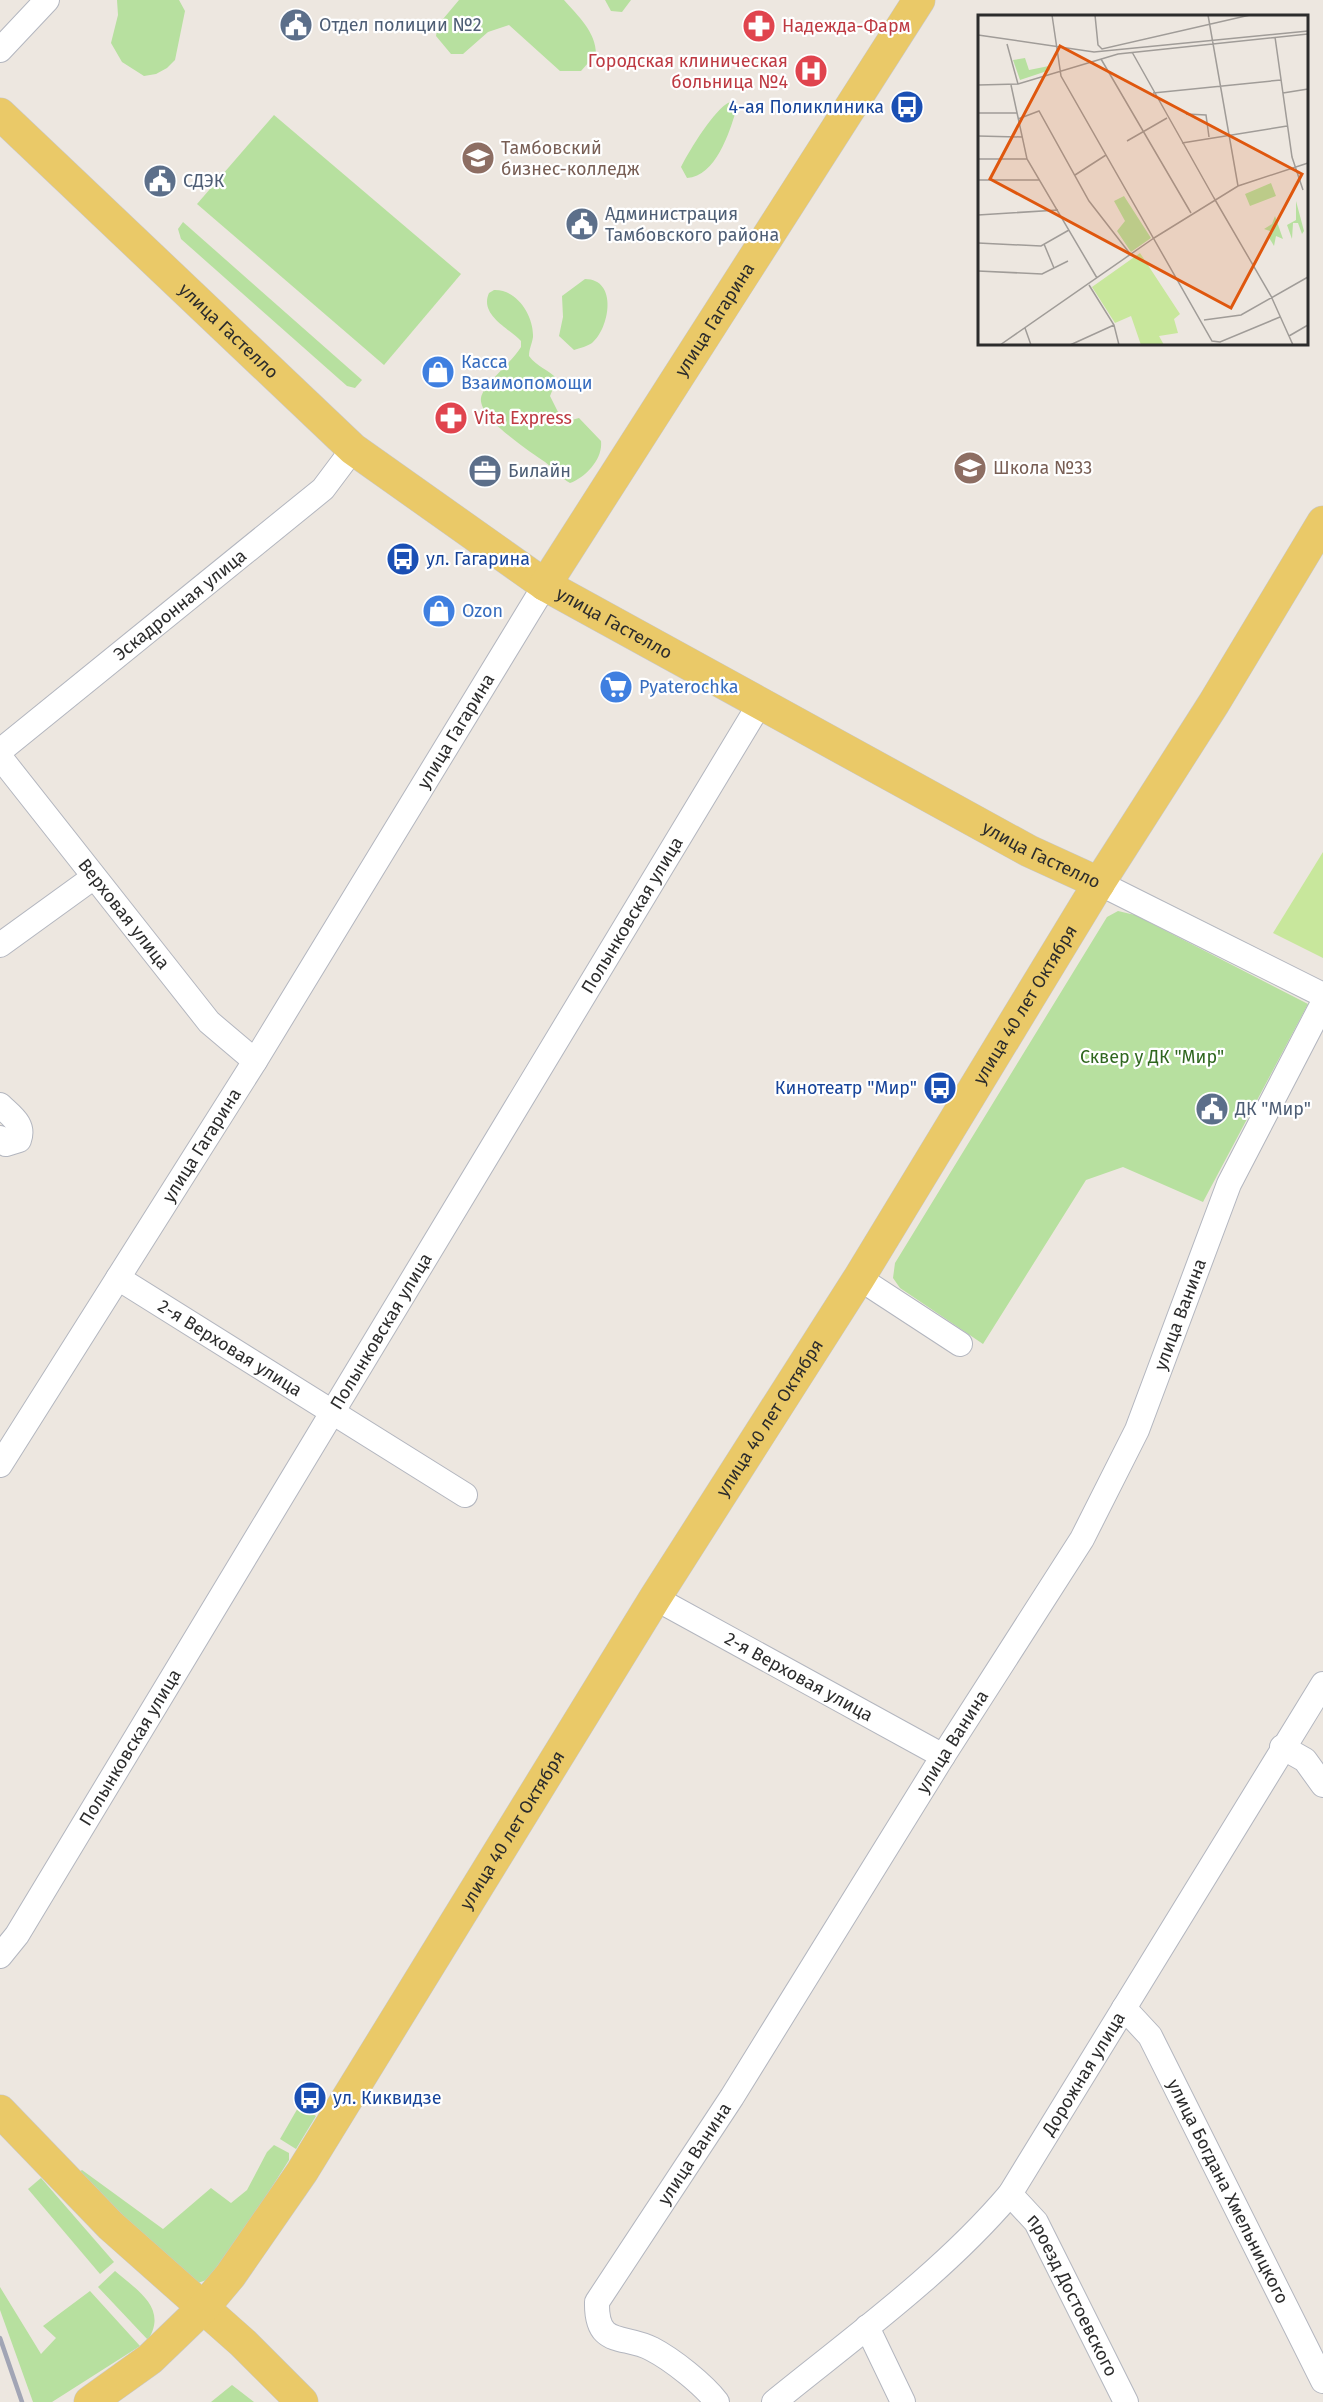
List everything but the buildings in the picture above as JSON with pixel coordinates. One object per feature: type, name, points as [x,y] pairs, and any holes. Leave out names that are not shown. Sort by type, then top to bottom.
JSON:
[{"type":"main road","name":"улица Гагарина","points":[[545,585],[919,0]]},
{"type":"main road","name":"улица Гастелло","points":[[0,114],[353,449],[545,585],[759,705],[1029,851],[1099,883]]},
{"type":"main road","name":"улица 40 лет Октября","points":[[90,2402],[150,2359],[204,2307],[230,2276],[302,2172],[655,1598],[859,1278],[1099,883],[1214,703],[1323,522]]},
{"type":"main road","points":[[0,2111],[111,2226],[204,2307],[302,2402]]},
{"type":"street","points":[[0,50],[47,0]]},
{"type":"street","name":"Эскадронная улица","points":[[0,751],[322,489],[353,449]]},
{"type":"street","name":"улица Гагарина","points":[[0,1465],[255,1061],[545,585]]},
{"type":"street","name":"Полынковская улица","points":[[0,1956],[16,1935],[759,705]]},
{"type":"street","name":"Верховая улица","points":[[0,756],[209,1022],[255,1061]]},
{"type":"street","points":[[0,945],[94,877]]},
{"type":"street","name":"улица Гастелло","points":[[1099,883],[1323,995]]},
{"type":"street","name":"улица Ванина","points":[[717,2402],[707,2390],[652,2349],[607,2334],[597,2320],[597,2301],[732,2097],[943,1755],[1087,1529],[1137,1430],[1229,1184],[1323,1003]]},
{"type":"street","points":[[0,1105],[20,1125],[22,1132],[19,1140],[13,1144],[6,1144],[0,1138]]},
{"type":"street","name":"2-я Верховая улица","points":[[118,1278],[465,1494]]},
{"type":"street","points":[[859,1278],[960,1344]]},
{"type":"street","name":"2-я Верховая улица","points":[[655,1598],[943,1755]]},
{"type":"street","name":"Дорожная улица","points":[[774,2402],[867,2327],[982,2227],[1010,2194],[1323,1684]]},
{"type":"street","points":[[1282,1748],[1305,1760],[1323,1785]]},
{"type":"street","name":"улица Богдана Хмельницкого","points":[[1124,2008],[1150,2036],[1323,2381]]},
{"type":"street","name":"проезд Достоевского","points":[[1010,2194],[1036,2222],[1126,2402]]},
{"type":"street","points":[[867,2327],[903,2402]]},
{"type":"green space","points":[[117,0],[179,0],[185,11],[175,60],[167,68],[156,74],[144,76],[122,62],[111,43],[118,15]]},
{"type":"green space","points":[[459,0],[564,0],[590,31],[596,54],[581,71],[560,71],[509,25],[488,32],[463,54],[451,54],[436,36],[438,25]]},
{"type":"green space","points":[[605,0],[631,0],[622,12],[611,11]]},
{"type":"green space","points":[[730,102],[736,111],[720,152],[706,170],[687,178],[681,167],[710,121]]},
{"type":"green space","points":[[274,115],[461,274],[384,365],[197,204]]},
{"type":"green space","points":[[183,222],[362,380],[355,388],[347,386],[181,239],[178,229]]},
{"type":"green space","points":[[585,279],[596,281],[603,287],[608,305],[603,327],[598,336],[592,343],[574,350],[559,336],[563,317],[562,296]]},
{"type":"green space","points":[[494,290],[510,294],[517,299],[527,313],[533,329],[529,356],[557,379],[550,396],[562,420],[579,418],[601,441],[596,461],[587,472],[570,483],[507,434],[482,406],[483,393],[521,347],[521,341],[497,320],[488,308],[489,293]]},
{"type":"green space","points":[[1323,852],[1323,958],[1273,933]]},
{"type":"green space","name":"Сквер у ДК \"Мир\"","points":[[1118,911],[1135,915],[1308,1004],[1203,1202],[1123,1167],[1086,1180],[983,1344],[900,1288],[893,1278],[895,1263],[1107,917]]},
{"type":"green space","points":[[299,2106],[316,2116],[296,2149],[280,2139]]},
{"type":"green space","points":[[274,2145],[289,2153],[289,2160],[215,2277],[195,2284],[76,2174],[82,2170],[163,2229],[211,2188],[231,2203],[247,2190],[267,2152]]},
{"type":"green space","points":[[41,2178],[114,2262],[100,2274],[28,2189]]},
{"type":"green space","points":[[115,2271],[141,2293],[152,2309],[155,2319],[148,2340],[98,2287]]},
{"type":"green space","points":[[0,2287],[41,2354],[56,2338],[43,2326],[90,2291],[140,2346],[52,2402],[33,2402],[0,2310]]},
{"type":"green space","points":[[232,2385],[254,2402],[211,2402]]},
{"type":"railway","points":[[0,2338],[22,2402]]},
{"type":"place","name":"Отдел полиции №2","points":[[296,25]]},
{"type":"place","name":"Надежда-Фарм","points":[[759,26]]},
{"type":"place","name":"Городская клиническая больница №4","points":[[811,71]]},
{"type":"place","name":"4-ая Поликлиника","points":[[907,107]]},
{"type":"place","name":"Тамбовский бизнес-колледж","points":[[478,158]]},
{"type":"place","name":"СДЭК","points":[[160,181]]},
{"type":"place","name":"Администрация Тамбовского района","points":[[582,224]]},
{"type":"place","name":"Касса Взаимопомощи","points":[[438,372]]},
{"type":"place","name":"Vita Express","points":[[451,418]]},
{"type":"place","name":"Школа №33","points":[[970,468]]},
{"type":"place","name":"Билайн","points":[[485,471]]},
{"type":"place","name":"ул. Гагарина","points":[[403,559]]},
{"type":"place","name":"Ozon","points":[[439,611]]},
{"type":"place","name":"Pyaterochka","points":[[616,687]]},
{"type":"place","name":"Кинотеатр \"Мир\"","points":[[940,1088]]},
{"type":"place","name":"ДК \"Мир\"","points":[[1212,1109]]},
{"type":"place","name":"ул. Киквидзе","points":[[310,2098]]}]
